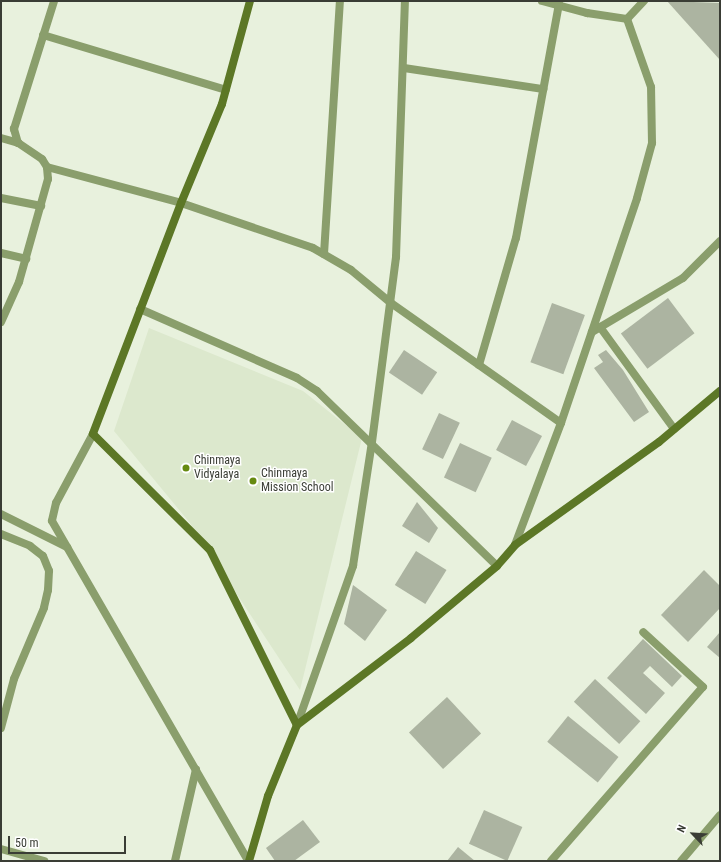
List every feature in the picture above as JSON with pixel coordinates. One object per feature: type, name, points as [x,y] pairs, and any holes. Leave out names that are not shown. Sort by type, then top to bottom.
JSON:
[{"type":"street","points":[[18,143],[14,129],[18,113],[54,1]]},
{"type":"street","points":[[249,860],[52,521],[53,512],[93,434],[140,309],[226,90],[250,1]]},
{"type":"street","points":[[324,254],[340,1]]},
{"type":"street","points":[[249,860],[268,796],[297,725],[353,566],[372,442],[396,257],[404,68],[405,1]]},
{"type":"street","points":[[542,1],[559,4],[587,13],[627,19]]},
{"type":"street","points":[[627,19],[644,1]]},
{"type":"street","points":[[479,365],[516,238],[559,4]]},
{"type":"street","points":[[515,544],[561,423],[637,198],[652,143],[651,87],[627,19]]},
{"type":"street","points":[[44,34],[226,90]]},
{"type":"street","points":[[404,68],[543,89]]},
{"type":"street","points":[[1,138],[18,143],[42,159],[47,167],[48,180],[26,258],[1,322]]},
{"type":"street","points":[[47,167],[182,203],[324,254],[351,270],[391,303],[561,423]]},
{"type":"street","points":[[1,198],[41,206]]},
{"type":"street","points":[[592,332],[683,278],[720,241]]},
{"type":"street","points":[[1,253],[26,258]]},
{"type":"street","points":[[140,309],[297,378],[336,407],[497,566]]},
{"type":"street","points":[[600,327],[674,429]]},
{"type":"street","points":[[297,725],[411,638],[497,566],[515,544],[674,429],[720,390]]},
{"type":"street","points":[[93,434],[210,550],[297,725]]},
{"type":"street","points":[[1,514],[68,548]]},
{"type":"street","points":[[1,534],[30,546],[42,556],[49,571],[48,590],[44,608],[14,678],[1,728]]},
{"type":"street","points":[[551,861],[703,687],[643,632]]},
{"type":"street","points":[[175,861],[196,769]]},
{"type":"street","points":[[682,861],[720,815]]},
{"type":"street","points":[[1,849],[44,861]]},
{"type":"shaded area","name":"Chinmaya Mission School","points":[[149,328],[303,391],[362,438],[300,690],[190,523],[114,431]]},
{"type":"building","points":[[667,1],[720,3],[720,60],[684,20]]},
{"type":"building","points":[[668,298],[694,333],[647,369],[621,334]]},
{"type":"building","points":[[552,303],[585,315],[563,374],[530,362]]},
{"type":"building","points":[[404,350],[437,372],[422,395],[389,372]]},
{"type":"building","points":[[606,350],[623,370],[649,412],[634,422],[594,368],[603,362],[598,355]]},
{"type":"building","points":[[439,413],[460,423],[443,459],[422,449]]},
{"type":"building","points":[[512,420],[542,436],[526,466],[496,450]]},
{"type":"building","points":[[460,443],[492,458],[476,492],[444,477]]},
{"type":"building","points":[[417,502],[438,528],[429,543],[402,526]]},
{"type":"building","points":[[416,551],[447,570],[425,604],[395,585]]},
{"type":"building","points":[[704,570],[720,586],[720,608],[688,642],[661,615]]},
{"type":"building","points":[[353,585],[387,610],[365,641],[344,624]]},
{"type":"building","points":[[720,632],[720,658],[707,647]]},
{"type":"building","points":[[643,639],[682,676],[672,687],[650,666],[643,673],[665,693],[646,714],[607,678]]},
{"type":"building","points":[[595,679],[640,721],[619,744],[574,702]]},
{"type":"building","points":[[447,697],[481,734],[443,769],[409,732]]},
{"type":"building","points":[[568,716],[619,757],[598,783],[547,742]]},
{"type":"building","points":[[484,810],[522,827],[507,861],[469,844]]},
{"type":"building","points":[[303,820],[320,842],[294,861],[275,861],[266,848]]},
{"type":"building","points":[[458,847],[475,861],[447,861]]},
{"type":"place","name":"Chinmaya Vidyalaya","points":[[186,468]]},
{"type":"place","name":"Chinmaya Mission School","points":[[253,481]]}]
